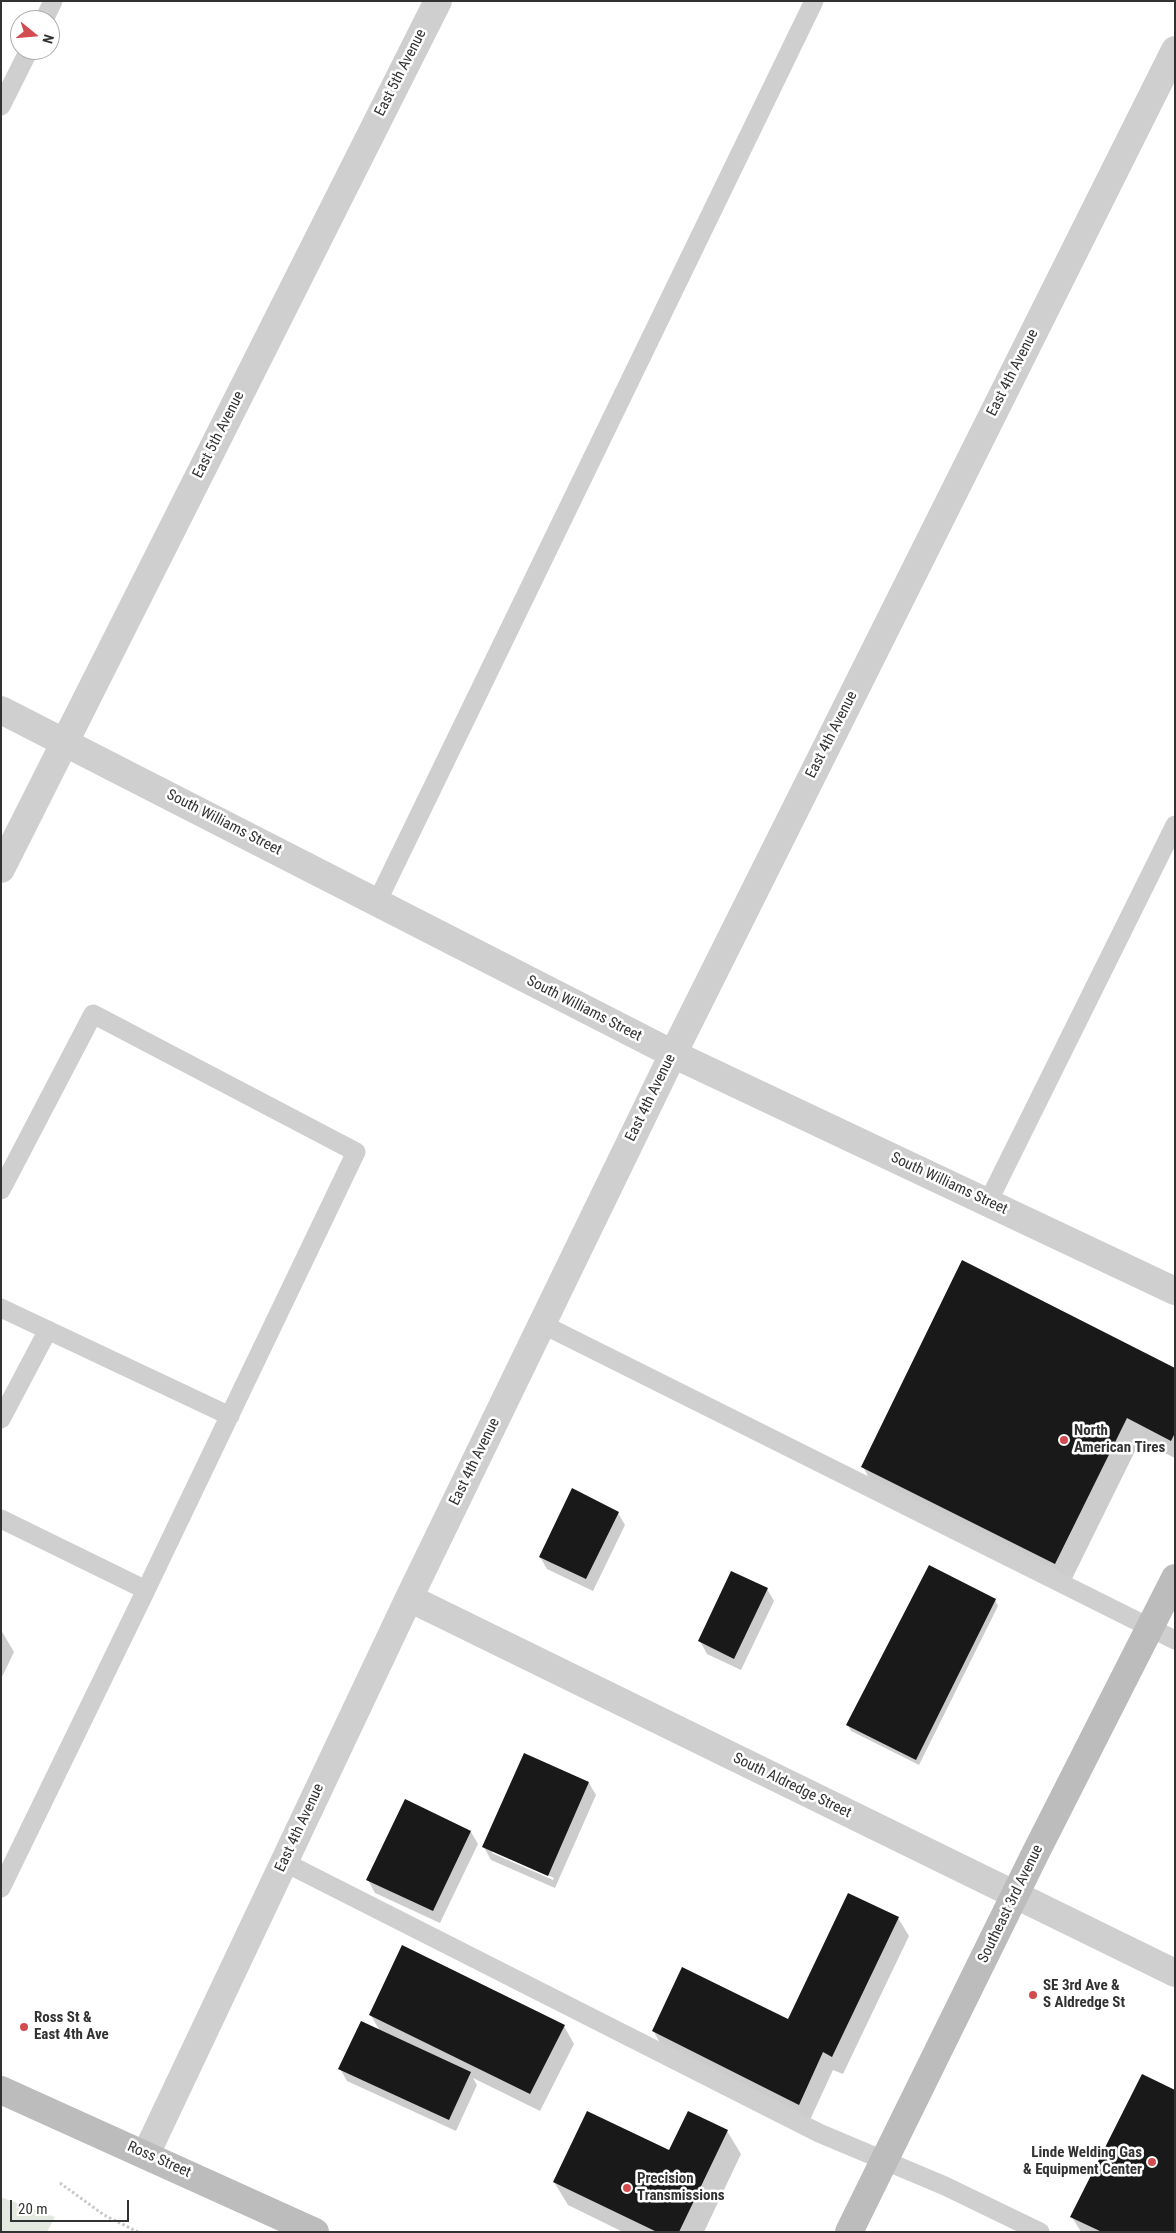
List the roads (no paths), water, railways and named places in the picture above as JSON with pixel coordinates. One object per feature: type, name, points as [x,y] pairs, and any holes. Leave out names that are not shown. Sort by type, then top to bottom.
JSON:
[{"type":"main road","name":"Southeast 3rd Avenue","points":[[849,2232],[1015,1895],[1175,1578]]},
{"type":"main road","name":"Ross Street","points":[[1,2090],[315,2232]]},
{"type":"street","name":"East 5th Avenue","points":[[1,869],[438,1]]},
{"type":"street","name":"East 4th Avenue","points":[[146,2154],[410,1598],[673,1054],[1175,50]]},
{"type":"street","name":"South Williams Street","points":[[1,710],[673,1054],[1175,1291]]},
{"type":"street","name":"South Aldredge Street","points":[[410,1598],[1175,1973]]},
{"type":"lane","points":[[377,902],[814,1]]},
{"type":"lane","points":[[1,106],[24,60]]},
{"type":"lane","points":[[988,1202],[1175,825]]},
{"type":"lane","points":[[1,1190],[93,1014],[356,1152],[1,1888]]},
{"type":"lane","points":[[1,1308],[230,1416]]},
{"type":"lane","points":[[542,1324],[1175,1640]]},
{"type":"lane","points":[[1,1419],[48,1330]]},
{"type":"lane","points":[[1,1519],[146,1590]]},
{"type":"lane","points":[[284,1862],[820,2133],[945,2186],[1040,2232]]},
{"type":"place","name":"North American Tires","points":[[1064,1440]]},
{"type":"place","name":"SE 3rd Ave & S Aldredge St","points":[[1033,1995]]},
{"type":"place","name":"Ross St & East 4th Ave","points":[[24,2027]]},
{"type":"place","name":"Linde Welding Gas & Equipment Center","points":[[1152,2162]]},
{"type":"place","name":"Precision Transmissions","points":[[627,2188]]}]
